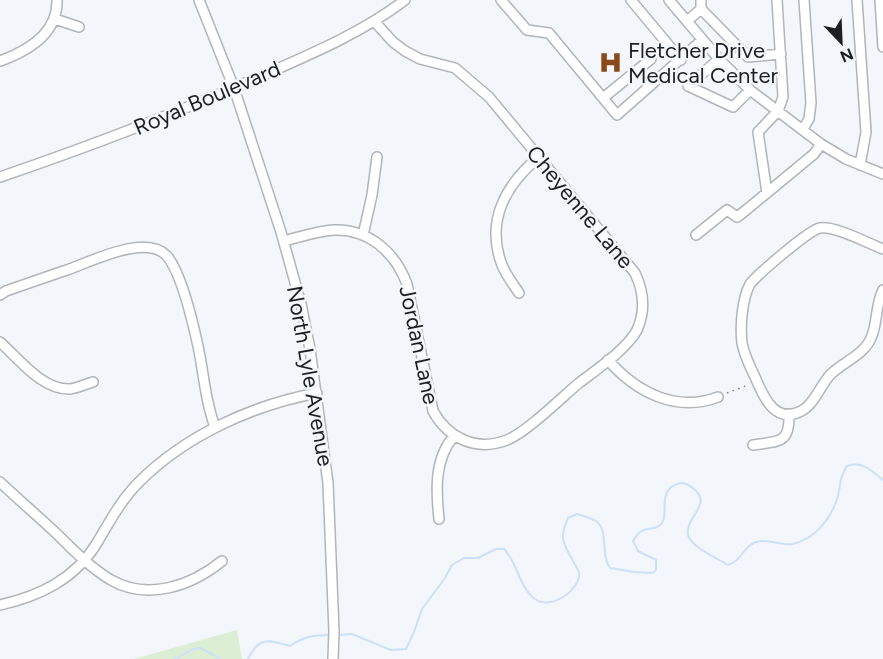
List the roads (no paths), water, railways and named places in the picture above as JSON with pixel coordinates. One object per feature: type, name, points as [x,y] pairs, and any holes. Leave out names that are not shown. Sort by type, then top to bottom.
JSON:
[{"type":"street","points":[[0,61],[27,49],[48,31],[55,19],[57,0]]},
{"type":"street","name":"North Lyle Avenue","points":[[199,0],[234,88],[284,241],[301,304],[317,393],[328,483],[333,659]]},
{"type":"street","name":"Royal Boulevard","points":[[0,177],[125,132],[234,88],[321,49],[374,21],[405,0]]},
{"type":"street","points":[[501,0],[527,30],[549,33],[617,115],[702,40]]},
{"type":"street","points":[[632,0],[681,60]]},
{"type":"street","points":[[669,0],[719,59],[750,90],[821,144],[846,159],[883,174]]},
{"type":"street","points":[[767,193],[759,132],[778,111],[783,97],[777,0]]},
{"type":"street","points":[[803,129],[809,119],[811,103],[804,0]]},
{"type":"street","points":[[857,0],[866,132],[860,165]]},
{"type":"street","points":[[880,0],[883,46]]},
{"type":"street","points":[[687,21],[701,4],[748,57],[781,54]]},
{"type":"street","points":[[55,19],[79,27]]},
{"type":"street","name":"Cheyenne Lane","points":[[374,21],[393,42],[405,51],[420,59],[455,68],[489,98],[627,262],[639,281],[644,300],[642,315],[638,328],[608,360]]},
{"type":"street","points":[[455,68],[460,57]]},
{"type":"street","points":[[603,98],[651,59]]},
{"type":"street","points":[[719,59],[688,86],[733,107],[750,90]]},
{"type":"street","points":[[696,235],[727,210],[737,217],[740,215],[814,154],[821,144]]},
{"type":"street","points":[[363,235],[377,157]]},
{"type":"street","points":[[519,293],[500,260],[496,236],[498,215],[504,197],[512,184],[521,172],[539,157]]},
{"type":"street","points":[[883,249],[837,231],[818,228],[754,279],[746,294],[742,340],[745,355],[768,405],[777,412],[789,414],[806,408],[828,376],[867,346],[873,333],[883,290]]},
{"type":"street","name":"Jordan Lane","points":[[284,241],[336,230],[363,235],[390,254],[403,273],[410,295],[430,405],[442,425],[454,436]]},
{"type":"street","points":[[0,295],[122,250],[144,248],[160,250],[172,264],[187,304],[202,367],[209,410],[215,427]]},
{"type":"street","points":[[0,342],[50,385],[72,389],[93,382]]},
{"type":"street","points":[[439,519],[436,496],[438,472],[446,448],[454,436],[480,443],[505,441],[520,432],[608,360],[626,379],[645,392],[661,398],[701,402],[718,397]]},
{"type":"street","points":[[0,605],[34,596],[71,573],[98,542],[119,505],[140,482],[175,453],[215,427],[279,403],[317,393]]},
{"type":"street","points":[[753,445],[784,438],[789,430],[789,414]]},
{"type":"street","points":[[0,482],[84,560],[110,580],[123,586],[161,590],[193,580],[222,561]]},
{"type":"waterway","points":[[336,635],[352,634],[391,650],[406,649],[422,609],[452,565],[464,558],[478,558],[496,549],[504,549],[509,555],[525,588],[535,599],[549,602],[564,596],[575,586],[579,573],[563,536],[568,518],[577,514],[594,520],[600,525],[604,536],[605,556],[610,568],[652,573],[656,570],[656,560],[638,551],[633,541],[641,531],[656,528],[662,523],[667,492],[678,484],[688,485],[701,501],[690,522],[688,529],[690,539],[705,552],[728,565],[736,561],[748,547],[756,542],[792,544],[815,533],[832,512],[841,478],[847,466],[862,466],[883,480]]},
{"type":"waterway","points":[[248,659],[256,646],[261,643],[270,641],[290,646],[309,637],[331,635]]},
{"type":"waterway","points":[[175,659],[193,649],[201,648],[220,659]]},
{"type":"place","name":"Fletcher Drive Medical Center","points":[[610,63]]}]
